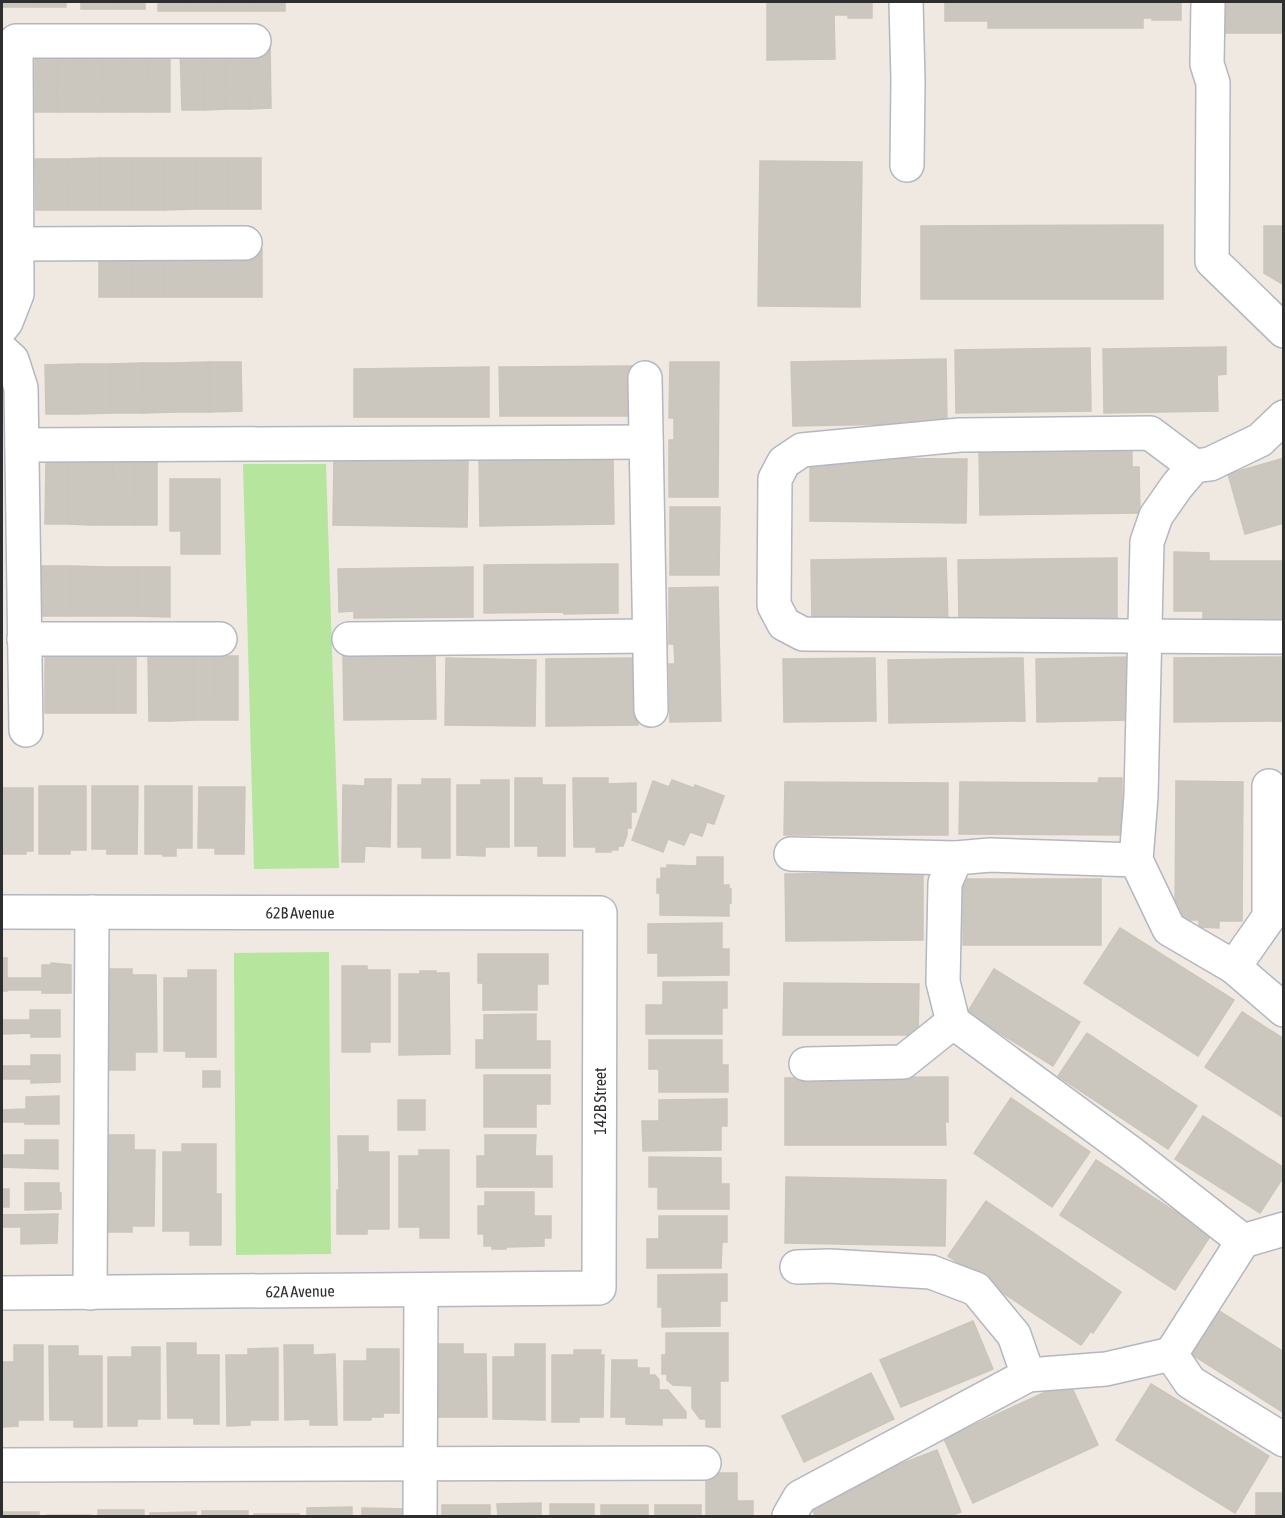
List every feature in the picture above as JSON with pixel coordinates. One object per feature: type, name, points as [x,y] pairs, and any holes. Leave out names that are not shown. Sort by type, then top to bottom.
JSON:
[{"type":"street","points":[[906,2],[907,165]]},
{"type":"street","points":[[1208,2],[1207,64],[1214,83],[1212,261],[1284,332]]},
{"type":"street","points":[[2,327],[17,294],[16,41],[254,41]]},
{"type":"street","points":[[16,244],[245,243]]},
{"type":"street","points":[[2,351],[12,360],[21,388],[26,730]]},
{"type":"street","points":[[645,378],[651,710]]},
{"type":"street","points":[[1284,417],[1260,440],[1210,464],[1194,466],[1156,516],[1147,542],[1141,796],[1136,860],[1169,929],[1234,967],[1284,1010]]},
{"type":"street","points":[[1194,466],[1150,433],[960,435],[802,450],[784,462],[774,478],[774,606],[784,624],[803,634],[1284,637]]},
{"type":"street","points":[[22,446],[646,442]]},
{"type":"street","points":[[349,639],[649,636]]},
{"type":"street","points":[[24,639],[220,639]]},
{"type":"street","points":[[1234,967],[1269,917],[1269,786]]},
{"type":"street","points":[[791,855],[956,858],[990,855],[1136,860]]},
{"type":"street","points":[[956,858],[945,883],[943,982],[953,1022],[1131,1153],[1243,1241]]},
{"type":"street","name":"62B Avenue","points":[[2,912],[600,913]]},
{"type":"street","points":[[90,1293],[92,912]]},
{"type":"street","name":"142B Street","points":[[599,1288],[600,913]]},
{"type":"street","points":[[806,1064],[903,1062],[953,1022]]},
{"type":"street","points":[[789,1516],[800,1497],[1028,1375],[1107,1368],[1171,1354],[1243,1241],[1284,1229]]},
{"type":"street","points":[[798,1267],[829,1266],[931,1272],[976,1289],[1014,1335],[1028,1375]]},
{"type":"street","name":"62A Avenue","points":[[2,1293],[599,1288]]},
{"type":"street","points":[[420,1516],[422,1290]]},
{"type":"street","points":[[1171,1354],[1190,1382],[1284,1440]]},
{"type":"street","points":[[2,1465],[704,1463]]},
{"type":"green space","points":[[243,464],[326,464],[339,868],[254,869]]},
{"type":"green space","points":[[329,952],[331,1254],[236,1255],[234,953]]},
{"type":"building","points":[[3,2],[34,2],[34,7],[3,7]]},
{"type":"building","points":[[34,2],[66,2],[66,7],[34,7]]},
{"type":"building","points":[[81,2],[113,2],[113,9],[81,9]]},
{"type":"building","points":[[113,2],[145,2],[145,9],[113,9]]},
{"type":"building","points":[[158,2],[190,2],[190,11],[158,11]]},
{"type":"building","points":[[190,2],[222,2],[222,11],[190,11]]},
{"type":"building","points":[[222,2],[254,2],[254,11],[222,11]]},
{"type":"building","points":[[254,2],[285,2],[285,11],[254,11]]},
{"type":"building","points":[[767,2],[872,2],[872,18],[848,18],[848,15],[834,15],[835,59],[767,60]]},
{"type":"building","points":[[945,2],[1181,2],[1181,20],[1143,18],[1143,28],[988,28],[988,21],[945,21]]},
{"type":"building","points":[[1216,2],[1284,2],[1284,33],[1216,33]]},
{"type":"building","points":[[270,46],[271,108],[249,109],[247,47]]},
{"type":"building","points":[[35,47],[58,47],[57,112],[35,112]]},
{"type":"building","points":[[58,47],[80,47],[80,112],[57,112]]},
{"type":"building","points":[[80,47],[103,47],[102,112],[80,112]]},
{"type":"building","points":[[103,47],[125,47],[125,112],[102,112]]},
{"type":"building","points":[[125,47],[148,47],[147,112],[125,112]]},
{"type":"building","points":[[148,47],[170,47],[170,112],[147,112]]},
{"type":"building","points":[[225,47],[226,109],[204,110],[203,48]]},
{"type":"building","points":[[225,47],[247,47],[249,109],[226,109]]},
{"type":"building","points":[[180,48],[203,48],[204,110],[182,110]]},
{"type":"building","points":[[100,158],[100,210],[68,210],[67,159]]},
{"type":"building","points":[[100,158],[132,158],[132,210],[100,210]]},
{"type":"building","points":[[132,158],[164,158],[164,210],[132,210]]},
{"type":"building","points":[[164,158],[196,158],[196,209],[164,210]]},
{"type":"building","points":[[196,158],[228,158],[228,209],[196,209]]},
{"type":"building","points":[[228,158],[261,158],[261,209],[228,209]]},
{"type":"building","points":[[35,159],[67,159],[68,210],[36,210]]},
{"type":"building","points":[[760,161],[862,162],[860,307],[758,306]]},
{"type":"building","points":[[1163,225],[1163,299],[921,299],[921,226]]},
{"type":"building","points":[[1264,226],[1284,226],[1284,285],[1264,273]]},
{"type":"building","points":[[99,249],[132,249],[132,297],[99,297]]},
{"type":"building","points":[[132,249],[164,249],[164,297],[132,297]]},
{"type":"building","points":[[164,249],[197,249],[197,297],[164,297]]},
{"type":"building","points":[[197,249],[229,249],[230,297],[197,297]]},
{"type":"building","points":[[229,249],[262,249],[262,297],[230,297]]},
{"type":"building","points":[[1226,347],[1226,374],[1217,375],[1218,411],[1104,413],[1103,349]]},
{"type":"building","points":[[1090,348],[1091,411],[956,413],[955,350]]},
{"type":"building","points":[[946,359],[947,423],[793,426],[791,362]]},
{"type":"building","points":[[209,362],[209,412],[176,412],[176,363]]},
{"type":"building","points":[[209,362],[241,362],[242,411],[209,412]]},
{"type":"building","points":[[670,362],[719,362],[718,497],[669,497],[669,440],[674,440],[674,418],[669,418]]},
{"type":"building","points":[[143,363],[144,413],[111,413],[111,364]]},
{"type":"building","points":[[143,363],[176,363],[176,412],[144,413]]},
{"type":"building","points":[[78,364],[78,414],[46,414],[45,365]]},
{"type":"building","points":[[78,364],[111,364],[111,413],[78,414]]},
{"type":"building","points":[[632,366],[633,416],[500,416],[499,367]]},
{"type":"building","points":[[489,367],[489,417],[354,417],[354,369]]},
{"type":"building","points":[[1132,449],[1132,467],[1139,467],[1140,513],[980,515],[979,451]]},
{"type":"building","points":[[613,458],[614,524],[480,526],[479,459]]},
{"type":"building","points":[[810,458],[967,459],[966,523],[810,521]]},
{"type":"building","points":[[1284,458],[1284,523],[1245,534],[1228,474]]},
{"type":"building","points":[[334,459],[468,460],[467,527],[333,525]]},
{"type":"building","points":[[46,461],[68,461],[68,524],[45,524]]},
{"type":"building","points":[[68,461],[91,462],[90,525],[68,524]]},
{"type":"building","points":[[91,462],[113,462],[112,525],[90,525]]},
{"type":"building","points":[[113,462],[135,462],[134,525],[112,525]]},
{"type":"building","points":[[135,462],[157,462],[157,525],[134,525]]},
{"type":"building","points":[[170,479],[220,479],[220,554],[181,554],[181,531],[170,531]]},
{"type":"building","points":[[670,507],[720,507],[719,575],[670,575]]},
{"type":"building","points":[[1174,552],[1209,553],[1209,561],[1284,561],[1284,625],[1203,624],[1203,611],[1174,611]]},
{"type":"building","points":[[946,558],[948,622],[812,624],[811,560]]},
{"type":"building","points":[[1117,558],[1117,622],[959,623],[958,560]]},
{"type":"building","points":[[618,564],[618,613],[484,613],[484,565]]},
{"type":"building","points":[[38,566],[71,566],[71,616],[38,616]]},
{"type":"building","points":[[71,566],[104,567],[104,616],[71,616]]},
{"type":"building","points":[[104,567],[137,567],[137,616],[104,616]]},
{"type":"building","points":[[137,567],[170,567],[170,617],[137,616]]},
{"type":"building","points":[[473,567],[473,617],[354,618],[354,611],[339,612],[338,569]]},
{"type":"building","points":[[718,587],[721,721],[670,722],[669,664],[675,664],[674,644],[669,644],[669,588]]},
{"type":"building","points":[[45,650],[67,650],[67,713],[45,713]]},
{"type":"building","points":[[67,650],[90,650],[90,713],[67,713]]},
{"type":"building","points":[[90,650],[113,650],[113,713],[90,713]]},
{"type":"building","points":[[113,650],[136,650],[136,713],[113,713]]},
{"type":"building","points":[[435,652],[436,719],[344,720],[343,654]]},
{"type":"building","points":[[148,656],[171,656],[171,721],[149,721]]},
{"type":"building","points":[[171,656],[193,656],[194,720],[171,721]]},
{"type":"building","points":[[193,656],[215,656],[216,720],[194,720]]},
{"type":"building","points":[[215,656],[238,656],[238,720],[216,720]]},
{"type":"building","points":[[1129,657],[1130,720],[1037,722],[1036,659]]},
{"type":"building","points":[[1284,657],[1284,721],[1174,722],[1174,658]]},
{"type":"building","points":[[446,658],[536,660],[535,726],[445,725]]},
{"type":"building","points":[[637,658],[638,725],[546,726],[546,659]]},
{"type":"building","points":[[875,658],[876,721],[784,722],[783,659]]},
{"type":"building","points":[[1023,658],[1025,721],[889,723],[888,660]]},
{"type":"building","points":[[515,778],[542,778],[542,785],[565,785],[565,856],[538,856],[538,846],[515,846]]},
{"type":"building","points":[[573,778],[608,778],[608,784],[636,783],[636,812],[631,812],[631,828],[627,828],[623,846],[618,846],[618,850],[596,852],[596,847],[574,847]]},
{"type":"building","points":[[1099,778],[1122,778],[1122,835],[959,834],[960,782],[1098,783]]},
{"type":"building","points":[[365,779],[391,779],[390,847],[365,846],[364,862],[342,862],[343,785],[365,786]]},
{"type":"building","points":[[422,779],[450,779],[450,858],[422,858],[422,847],[398,847],[398,785],[422,785]]},
{"type":"building","points":[[481,780],[509,780],[509,847],[485,847],[485,856],[457,855],[457,785],[481,785]]},
{"type":"building","points":[[672,780],[694,788],[695,785],[724,796],[714,824],[707,822],[702,836],[690,832],[684,845],[668,839],[663,852],[632,840],[653,781],[669,787]]},
{"type":"building","points":[[1176,781],[1243,782],[1242,921],[1219,921],[1219,928],[1199,927],[1199,920],[1175,920]]},
{"type":"building","points":[[785,782],[948,783],[948,835],[784,835]]},
{"type":"building","points":[[39,786],[86,786],[86,850],[70,850],[70,854],[39,854]]},
{"type":"building","points":[[92,786],[138,786],[137,854],[107,854],[107,849],[92,849]]},
{"type":"building","points":[[145,786],[192,786],[192,848],[176,848],[176,856],[145,854]]},
{"type":"building","points":[[199,787],[245,787],[244,854],[215,854],[215,848],[198,848]]},
{"type":"building","points":[[2,788],[33,788],[33,851],[26,851],[26,854],[2,854]]},
{"type":"building","points":[[697,857],[723,857],[723,885],[729,885],[731,889],[729,916],[660,915],[660,893],[657,893],[657,879],[661,879],[661,868],[667,868],[667,865],[697,866]]},
{"type":"building","points":[[923,873],[923,940],[786,941],[785,874]]},
{"type":"building","points":[[963,879],[1101,879],[1101,945],[963,945]]},
{"type":"building","points":[[722,923],[722,949],[729,949],[729,975],[658,976],[658,953],[648,953],[648,924]]},
{"type":"building","points":[[1120,928],[1234,1000],[1198,1056],[1084,983]]},
{"type":"building","points":[[478,954],[548,954],[548,984],[537,984],[537,1010],[483,1010],[483,983],[478,983]]},
{"type":"building","points":[[2,958],[7,958],[7,991],[2,991]]},
{"type":"building","points":[[51,963],[71,965],[71,993],[7,990],[7,978],[42,978],[42,965],[51,965]]},
{"type":"building","points":[[342,966],[367,966],[367,970],[390,970],[390,1042],[370,1042],[370,1052],[342,1052]]},
{"type":"building","points":[[102,969],[132,969],[132,975],[156,975],[157,1052],[135,1052],[135,1070],[103,1070]]},
{"type":"building","points":[[994,969],[1080,1022],[1053,1066],[967,1013]]},
{"type":"building","points":[[188,970],[216,970],[216,1057],[186,1057],[186,1051],[164,1051],[164,978],[188,978]]},
{"type":"building","points":[[420,971],[449,973],[450,1054],[399,1055],[399,974],[420,974]]},
{"type":"building","points":[[663,982],[727,982],[727,1008],[722,1008],[722,1034],[646,1034],[646,1005],[663,1005]]},
{"type":"building","points":[[784,983],[919,984],[918,1035],[783,1035]]},
{"type":"building","points":[[30,1010],[60,1010],[60,1037],[31,1037],[31,1033],[2,1034],[2,1020],[30,1020]]},
{"type":"building","points":[[1242,1012],[1284,1039],[1284,1118],[1205,1067]]},
{"type":"building","points":[[536,1014],[536,1041],[550,1041],[550,1068],[476,1068],[476,1040],[484,1040],[484,1015]]},
{"type":"building","points":[[1087,1033],[1197,1106],[1168,1149],[1058,1076]]},
{"type":"building","points":[[649,1040],[722,1040],[722,1065],[728,1065],[728,1092],[659,1092],[659,1069],[649,1069]]},
{"type":"building","points":[[31,1055],[60,1055],[60,1082],[31,1083],[31,1079],[2,1079],[2,1066],[31,1066]]},
{"type":"building","points":[[203,1071],[220,1071],[220,1087],[203,1087]]},
{"type":"building","points":[[484,1075],[550,1075],[550,1104],[536,1104],[536,1127],[484,1127]]},
{"type":"building","points":[[948,1077],[946,1145],[785,1145],[785,1078]]},
{"type":"building","points":[[59,1096],[59,1124],[2,1122],[2,1110],[26,1109],[26,1097]]},
{"type":"building","points":[[1011,1098],[1090,1152],[1052,1207],[974,1153]]},
{"type":"building","points":[[727,1099],[727,1126],[721,1126],[721,1150],[643,1151],[642,1121],[659,1121],[659,1100]]},
{"type":"building","points":[[398,1100],[425,1100],[425,1130],[398,1130]]},
{"type":"building","points":[[1203,1116],[1284,1168],[1284,1176],[1260,1213],[1175,1159]]},
{"type":"building","points":[[104,1135],[134,1135],[134,1150],[155,1150],[154,1226],[132,1226],[132,1232],[104,1232]]},
{"type":"building","points":[[485,1135],[536,1135],[535,1156],[552,1156],[552,1187],[477,1187],[477,1156],[485,1156]]},
{"type":"building","points":[[338,1136],[368,1136],[368,1152],[389,1152],[389,1229],[367,1229],[367,1234],[337,1234]]},
{"type":"building","points":[[25,1140],[58,1140],[58,1169],[2,1167],[2,1155],[25,1155]]},
{"type":"building","points":[[182,1144],[216,1144],[216,1194],[221,1194],[221,1245],[190,1245],[190,1231],[163,1231],[163,1152],[182,1152]]},
{"type":"building","points":[[419,1150],[449,1150],[449,1238],[420,1238],[420,1227],[399,1227],[399,1156],[419,1156]]},
{"type":"building","points":[[649,1157],[721,1158],[721,1184],[729,1184],[729,1209],[658,1209],[658,1187],[649,1187]]},
{"type":"building","points":[[1096,1160],[1211,1235],[1175,1290],[1060,1215]]},
{"type":"building","points":[[786,1177],[946,1180],[945,1246],[785,1243]]},
{"type":"building","points":[[25,1183],[59,1183],[61,1209],[25,1210]]},
{"type":"building","points":[[2,1189],[9,1189],[9,1207],[2,1207]]},
{"type":"building","points":[[485,1192],[534,1192],[534,1216],[551,1216],[551,1238],[544,1238],[544,1246],[492,1249],[492,1246],[484,1246],[484,1234],[478,1234],[478,1206],[485,1206]]},
{"type":"building","points":[[986,1201],[1121,1292],[1093,1333],[1091,1331],[1081,1345],[948,1256]]},
{"type":"building","points":[[58,1214],[57,1243],[21,1244],[21,1227],[2,1227],[2,1215]]},
{"type":"building","points":[[659,1216],[727,1216],[727,1242],[722,1242],[721,1268],[647,1268],[647,1239],[659,1239]]},
{"type":"building","points":[[727,1274],[727,1301],[720,1301],[720,1326],[662,1327],[662,1307],[658,1307],[658,1275]]},
{"type":"building","points":[[1216,1309],[1284,1352],[1284,1413],[1188,1352]]},
{"type":"building","points":[[973,1321],[993,1369],[901,1407],[880,1360]]},
{"type":"building","points":[[666,1333],[728,1333],[728,1381],[720,1381],[720,1427],[706,1427],[706,1419],[700,1419],[692,1408],[692,1386],[673,1385],[667,1380],[667,1374],[662,1374],[662,1355],[666,1355]]},
{"type":"building","points":[[167,1343],[196,1343],[196,1355],[219,1355],[219,1424],[194,1424],[194,1418],[168,1418]]},
{"type":"building","points":[[434,1344],[463,1344],[463,1354],[486,1354],[487,1417],[434,1417]]},
{"type":"building","points":[[515,1344],[545,1344],[545,1420],[493,1419],[493,1357],[515,1357]]},
{"type":"building","points":[[14,1345],[43,1345],[43,1420],[18,1420],[18,1426],[2,1427],[2,1362],[14,1362]]},
{"type":"building","points":[[284,1345],[313,1345],[313,1355],[335,1354],[337,1425],[310,1425],[310,1419],[285,1420]]},
{"type":"building","points":[[49,1346],[78,1346],[78,1356],[102,1356],[102,1427],[74,1427],[74,1420],[50,1420]]},
{"type":"building","points":[[132,1347],[160,1347],[160,1419],[137,1419],[137,1426],[108,1426],[108,1357],[132,1357]]},
{"type":"building","points":[[278,1348],[278,1420],[250,1420],[250,1425],[227,1426],[226,1355],[248,1355],[248,1349]]},
{"type":"building","points":[[367,1349],[399,1349],[399,1413],[383,1413],[383,1417],[371,1417],[371,1420],[344,1420],[344,1361],[367,1361]]},
{"type":"building","points":[[574,1350],[601,1350],[600,1355],[604,1355],[603,1417],[579,1417],[579,1422],[552,1422],[552,1355],[574,1355]]},
{"type":"building","points":[[612,1360],[637,1360],[637,1368],[649,1368],[649,1375],[655,1375],[659,1380],[659,1390],[668,1390],[686,1412],[686,1418],[662,1418],[662,1425],[626,1424],[626,1417],[611,1417]]},
{"type":"building","points":[[871,1373],[894,1419],[804,1462],[782,1416]]},
{"type":"building","points":[[1069,1381],[1098,1445],[973,1503],[944,1439]]},
{"type":"building","points":[[1151,1384],[1269,1456],[1235,1513],[1116,1440]]},
{"type":"building","points":[[937,1450],[961,1512],[949,1516],[815,1516],[809,1499]]},
{"type":"building","points":[[706,1473],[737,1473],[737,1501],[753,1501],[753,1516],[706,1516]]},
{"type":"building","points":[[1256,1493],[1284,1493],[1284,1516],[1256,1516]]},
{"type":"building","points":[[541,1503],[541,1516],[498,1516],[497,1504]]},
{"type":"building","points":[[550,1504],[594,1504],[594,1516],[550,1516]]},
{"type":"building","points":[[442,1505],[490,1505],[490,1516],[442,1516]]},
{"type":"building","points":[[601,1505],[648,1505],[648,1516],[601,1516]]},
{"type":"building","points":[[655,1505],[701,1505],[701,1516],[655,1516]]},
{"type":"building","points":[[352,1507],[352,1516],[307,1516],[307,1508]]},
{"type":"building","points":[[362,1508],[407,1509],[407,1516],[362,1516]]},
{"type":"building","points":[[98,1510],[144,1510],[144,1516],[98,1516]]},
{"type":"building","points":[[202,1511],[248,1511],[248,1516],[202,1516]]},
{"type":"building","points":[[2,1512],[39,1512],[39,1516],[2,1516]]},
{"type":"building","points":[[196,1512],[196,1516],[150,1516],[150,1513]]},
{"type":"building","points":[[254,1514],[299,1514],[299,1516],[254,1516]]},
{"type":"building","points":[[91,1515],[91,1516],[47,1516]]}]
